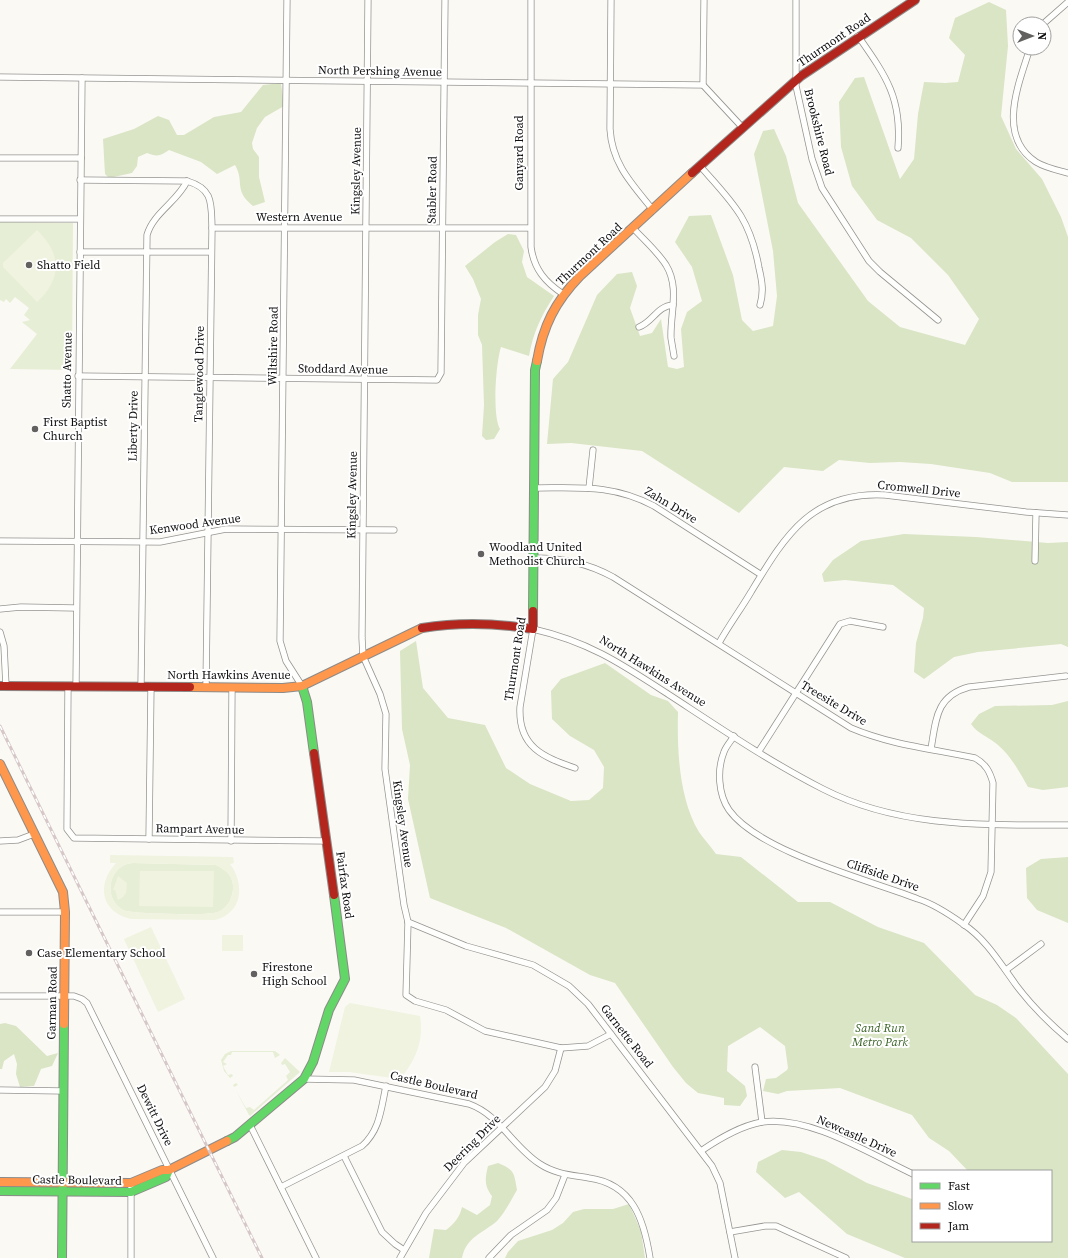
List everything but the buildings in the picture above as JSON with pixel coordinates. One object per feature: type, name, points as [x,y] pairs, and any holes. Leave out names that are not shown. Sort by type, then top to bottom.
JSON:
[{"type":"street","name":"Wiltshire Road","points":[[287,0],[280,642],[286,661],[302,686]]},
{"type":"street","name":"Kingsley Avenue","points":[[368,0],[362,638],[363,656],[380,694],[386,714],[384,757],[386,785],[404,905],[408,922],[406,995],[410,999],[446,1010],[478,1028],[561,1048]]},
{"type":"street","name":"Stabler Road","points":[[438,379],[441,372],[445,0]]},
{"type":"street","name":"Ganyard Road","points":[[531,0],[530,228],[532,255],[536,267],[545,280],[563,294]]},
{"type":"street","points":[[611,0],[611,137],[615,157],[624,175],[653,210]]},
{"type":"street","points":[[704,0],[703,85],[742,127]]},
{"type":"street","name":"Brookshire Road","points":[[796,0],[796,80],[812,159],[824,193],[869,261],[880,272],[938,320]]},
{"type":"street","name":"Thurmont Road","points":[[575,768],[552,760],[540,753],[529,743],[523,731],[520,707],[534,629],[534,381],[536,358],[546,326],[563,294],[742,127],[796,80],[858,36],[915,0]]},
{"type":"street","points":[[1052,16],[1068,1]]},
{"type":"street","points":[[858,36],[886,78],[892,91],[899,116],[898,148]]},
{"type":"street","points":[[1028,56],[1013,108],[1015,135],[1023,149],[1036,162],[1068,173]]},
{"type":"street","name":"North Pershing Avenue","points":[[0,77],[703,85]]},
{"type":"street","name":"Shatto Avenue","points":[[74,838],[67,829],[76,608],[82,78]]},
{"type":"street","points":[[0,158],[81,158]]},
{"type":"street","points":[[700,166],[739,211],[747,226],[754,244],[762,284],[762,298],[760,305]]},
{"type":"street","name":"Tanglewood Drive","points":[[80,180],[187,181],[197,184],[208,194],[211,204],[212,228],[206,687]]},
{"type":"street","name":"Liberty Drive","points":[[141,686],[147,235],[150,227],[180,194],[187,181]]},
{"type":"street","points":[[0,219],[80,219]]},
{"type":"street","name":"Western Avenue","points":[[212,228],[530,228]]},
{"type":"street","points":[[633,228],[666,266],[672,280],[673,304],[671,338],[674,356]]},
{"type":"street","points":[[80,252],[211,252]]},
{"type":"street","points":[[639,327],[662,308],[673,304]]},
{"type":"street","name":"Stoddard Avenue","points":[[78,376],[433,381],[438,379]]},
{"type":"street","points":[[588,488],[592,450]]},
{"type":"street","name":"Zahn Drive","points":[[534,488],[610,489],[637,497],[654,506],[760,574]]},
{"type":"street","name":"Cromwell Drive","points":[[719,643],[760,574],[784,539],[800,522],[823,507],[848,498],[885,495],[1036,513],[1068,515]]},
{"type":"street","points":[[1035,561],[1036,513]]},
{"type":"street","name":"Kenwood Avenue","points":[[0,541],[171,541],[208,531],[226,529],[282,528],[394,530]]},
{"type":"street","name":"Treesite Drive","points":[[534,558],[566,560],[601,571],[719,643],[851,728],[869,736],[896,744],[975,758],[982,762],[991,775],[993,783],[991,872],[983,896],[964,925]]},
{"type":"street","points":[[0,609],[21,607],[76,608]]},
{"type":"street","points":[[759,751],[840,624],[850,621],[883,627]]},
{"type":"street","name":"North Hawkins Avenue","points":[[3,686],[302,686],[410,632],[426,628],[494,625],[534,629],[569,638],[604,654],[734,736],[823,789],[877,809],[928,820],[962,824],[1068,824]]},
{"type":"street","points":[[0,632],[4,646],[3,686]]},
{"type":"street","points":[[931,749],[939,710],[944,701],[958,690],[969,687],[1066,676]]},
{"type":"street","points":[[149,839],[151,686]]},
{"type":"street","name":"Fairfax Road","points":[[302,686],[307,702],[345,979],[343,987],[329,1010],[316,1059],[304,1079]]},
{"type":"street","points":[[231,841],[232,687]]},
{"type":"street","name":"Cliffside Drive","points":[[734,736],[724,751],[719,774],[720,783],[728,808],[749,829],[779,846],[814,862],[920,899],[964,925],[990,948],[1033,1005],[1068,1039]]},
{"type":"street","name":"Garman Road","points":[[0,764],[63,892],[65,912],[65,996],[62,1258]]},
{"type":"street","points":[[0,841],[18,840],[34,834]]},
{"type":"street","name":"Rampart Avenue","points":[[74,838],[326,841]]},
{"type":"street","points":[[0,912],[65,912]]},
{"type":"street","name":"Garnette Road","points":[[408,922],[466,946],[510,957],[534,965],[569,986],[588,1004],[702,1151],[720,1183],[735,1258]]},
{"type":"street","points":[[1006,970],[1041,944]]},
{"type":"street","name":"Dewitt Drive","points":[[0,996],[74,996],[87,1003],[213,1258]]},
{"type":"street","points":[[561,1048],[580,1048],[588,1046],[611,1034]]},
{"type":"street","name":"Deering Drive","points":[[400,1258],[426,1213],[464,1163],[545,1087],[555,1071],[561,1048]]},
{"type":"street","points":[[755,1067],[762,1122]]},
{"type":"street","name":"Castle Boulevard","points":[[0,1191],[131,1183],[162,1170],[169,1170],[235,1137],[304,1079],[346,1079],[473,1105],[488,1114],[531,1158],[550,1169],[565,1175],[599,1180],[621,1191],[638,1213],[650,1258]]},
{"type":"street","points":[[281,1187],[362,1146],[374,1133],[379,1121],[386,1086]]},
{"type":"street","points":[[0,1090],[64,1091]]},
{"type":"street","name":"Newcastle Drive","points":[[702,1151],[737,1130],[762,1122],[778,1122],[805,1125],[830,1134],[912,1174]]},
{"type":"street","points":[[250,1125],[316,1258]]},
{"type":"street","points":[[344,1156],[382,1232],[394,1244],[404,1250]]},
{"type":"street","name":"Castle Boulevard","points":[[0,1182],[131,1192],[166,1177],[169,1170]]},
{"type":"street","points":[[489,1258],[511,1235],[547,1210],[556,1198],[565,1175]]},
{"type":"street","points":[[131,1183],[131,1258]]},
{"type":"street","points":[[730,1232],[765,1226],[776,1226],[839,1257],[846,1258]]},
{"type":"green space","points":[[989,2],[1006,10],[1008,46],[1001,116],[1016,149],[1042,179],[1061,217],[1068,237],[1068,482],[1012,482],[990,473],[931,464],[900,462],[870,463],[839,460],[823,471],[784,467],[739,513],[642,451],[571,443],[547,444],[553,379],[568,362],[597,295],[617,274],[632,272],[637,286],[630,308],[640,336],[652,333],[661,319],[668,367],[677,369],[684,367],[681,329],[687,312],[702,301],[692,267],[675,242],[689,216],[711,215],[733,275],[742,320],[753,331],[773,326],[777,296],[773,251],[754,154],[763,131],[774,129],[786,156],[798,203],[868,301],[900,327],[965,345],[979,319],[948,275],[911,238],[877,220],[852,186],[841,147],[839,102],[855,78],[864,77],[900,179],[914,159],[918,114],[924,82],[958,82],[965,55],[949,38],[955,18]]},
{"type":"green space","points":[[281,83],[284,106],[265,117],[257,128],[252,143],[253,149],[259,157],[259,177],[265,202],[253,206],[247,200],[241,190],[238,171],[235,165],[217,174],[201,162],[169,150],[164,154],[154,155],[147,153],[138,157],[137,166],[132,173],[109,178],[105,174],[103,139],[134,129],[158,116],[169,120],[177,135],[184,135],[214,117],[241,112],[263,85]]},
{"type":"green space","points":[[0,222],[73,223],[72,370],[10,369],[37,334],[22,322],[30,320],[24,315],[29,308],[15,297],[10,303],[6,299],[4,302],[0,300]]},
{"type":"green space","name":"Shatto Field","points":[[37,230],[51,248],[55,257],[56,266],[55,275],[51,284],[37,302],[3,267],[3,263]]},
{"type":"green space","points":[[508,234],[516,235],[524,251],[522,262],[527,277],[554,296],[538,325],[529,356],[501,347],[499,354],[495,401],[500,429],[494,439],[486,440],[482,436],[484,405],[482,345],[478,335],[478,315],[481,299],[473,279],[465,266],[495,242]]},
{"type":"green space","points":[[904,534],[976,537],[1048,543],[1068,542],[1068,647],[1061,644],[978,652],[954,657],[924,679],[914,672],[916,643],[923,618],[924,608],[893,585],[845,580],[824,582],[822,574],[833,560],[861,541]]},
{"type":"green space","name":"Sand Run Metro Park","points":[[416,641],[423,688],[448,718],[485,725],[506,768],[530,784],[571,801],[589,800],[603,788],[604,767],[594,750],[570,736],[552,719],[551,691],[561,679],[605,663],[651,695],[668,701],[678,712],[679,758],[683,790],[687,805],[699,832],[716,854],[741,857],[798,902],[830,902],[878,927],[924,943],[975,995],[997,1005],[1016,1018],[1068,1074],[1068,1258],[905,1258],[847,1234],[799,1192],[785,1198],[756,1172],[758,1162],[782,1150],[801,1152],[825,1160],[867,1183],[912,1199],[912,1242],[1052,1242],[1052,1170],[967,1170],[949,1151],[929,1138],[912,1115],[840,1088],[787,1091],[778,1094],[763,1091],[766,1079],[776,1078],[788,1068],[785,1046],[760,1027],[728,1046],[727,1071],[745,1086],[747,1096],[740,1106],[724,1105],[724,1098],[698,1093],[686,1083],[673,1067],[615,983],[590,975],[506,928],[430,898],[408,799],[410,765],[402,729],[400,651]]},
{"type":"green space","points":[[1068,701],[1068,787],[1043,790],[1028,787],[1015,765],[1003,749],[971,724],[979,714],[995,706],[1052,705]]},
{"type":"green space","points":[[110,855],[233,857],[234,863],[230,864],[238,880],[239,897],[231,911],[215,920],[131,919],[113,910],[105,897],[104,889],[106,880],[116,863],[110,863]],"holes":[[[133,863],[216,865],[228,873],[233,885],[230,901],[225,908],[218,912],[186,914],[129,911],[123,910],[116,905],[112,898],[111,882],[118,869],[125,865]]]},
{"type":"green space","points":[[1068,857],[1068,923],[1037,910],[1027,898],[1026,868],[1041,859]]},
{"type":"green space","points":[[133,863],[216,865],[230,875],[233,889],[230,901],[222,910],[212,913],[154,913],[123,910],[116,905],[112,898],[111,882],[118,869]]},
{"type":"green space","points":[[140,871],[214,871],[213,907],[139,906]]},
{"type":"green space","points":[[118,876],[127,883],[126,893],[118,900],[115,890],[113,890]]},
{"type":"green space","points":[[151,927],[185,999],[158,1012],[124,939]]},
{"type":"green space","points":[[222,935],[243,935],[243,951],[222,951]]},
{"type":"green space","points":[[350,1003],[420,1016],[421,1034],[418,1050],[406,1072],[400,1079],[349,1072],[329,1072],[345,1007]]},
{"type":"green space","points":[[5,1023],[16,1026],[47,1056],[58,1053],[52,1066],[41,1069],[34,1086],[20,1087],[16,1074],[17,1064],[14,1054],[4,1061],[2,1069],[0,1069],[0,1024]]},
{"type":"green space","points":[[231,1051],[275,1051],[280,1055],[275,1058],[273,1052],[232,1052],[231,1055],[228,1055],[223,1062],[227,1064],[223,1066],[228,1075],[232,1074],[233,1076],[230,1078],[224,1071],[221,1060],[225,1054]]},
{"type":"green space","points":[[285,1058],[300,1072],[250,1116],[235,1089],[246,1108],[250,1107],[254,1110],[288,1080],[286,1076],[290,1072],[285,1064],[282,1065],[281,1063]]},
{"type":"green space","points":[[498,1163],[511,1170],[517,1190],[503,1214],[497,1221],[471,1240],[464,1251],[462,1258],[429,1258],[434,1229],[446,1230],[456,1220],[462,1207],[477,1215],[490,1205],[492,1196],[486,1185],[487,1170],[488,1166]]},
{"type":"green space","points":[[629,1204],[641,1231],[645,1258],[505,1258],[508,1252],[518,1241],[552,1230],[563,1223],[573,1212],[584,1209],[613,1209]]},
{"type":"railway","points":[[0,726],[262,1258]]},
{"type":"traffic: fast","points":[[533,611],[535,370],[537,361]]},
{"type":"traffic: fast","points":[[302,686],[307,702],[314,753]]},
{"type":"traffic: fast","points":[[227,1141],[235,1137],[304,1079],[313,1062],[329,1010],[345,979],[334,895]]},
{"type":"traffic: fast","points":[[62,1258],[64,1024]]},
{"type":"traffic: fast","points":[[0,1191],[131,1192],[166,1177],[169,1170]]},
{"type":"traffic: slow","points":[[537,361],[543,337],[551,315],[571,286],[692,173]]},
{"type":"traffic: slow","points":[[190,687],[283,688],[302,686],[422,628]]},
{"type":"traffic: slow","points":[[0,764],[63,892],[65,912],[64,1024]]},
{"type":"traffic: slow","points":[[0,1182],[131,1183],[162,1170],[169,1170],[227,1141]]},
{"type":"traffic: jam","points":[[692,173],[801,76],[915,0]]},
{"type":"traffic: jam","points":[[422,628],[478,624],[505,625],[533,629],[533,611]]},
{"type":"traffic: jam","points":[[0,686],[190,687]]},
{"type":"traffic: jam","points":[[314,753],[334,895]]},
{"type":"place","name":"Shatto Field","points":[[29,265]]},
{"type":"place","name":"First Baptist Church","points":[[35,429]]},
{"type":"place","name":"Woodland United Methodist Church","points":[[481,554]]},
{"type":"place","name":"Case Elementary School","points":[[29,953]]},
{"type":"place","name":"Firestone High School","points":[[254,974]]}]
